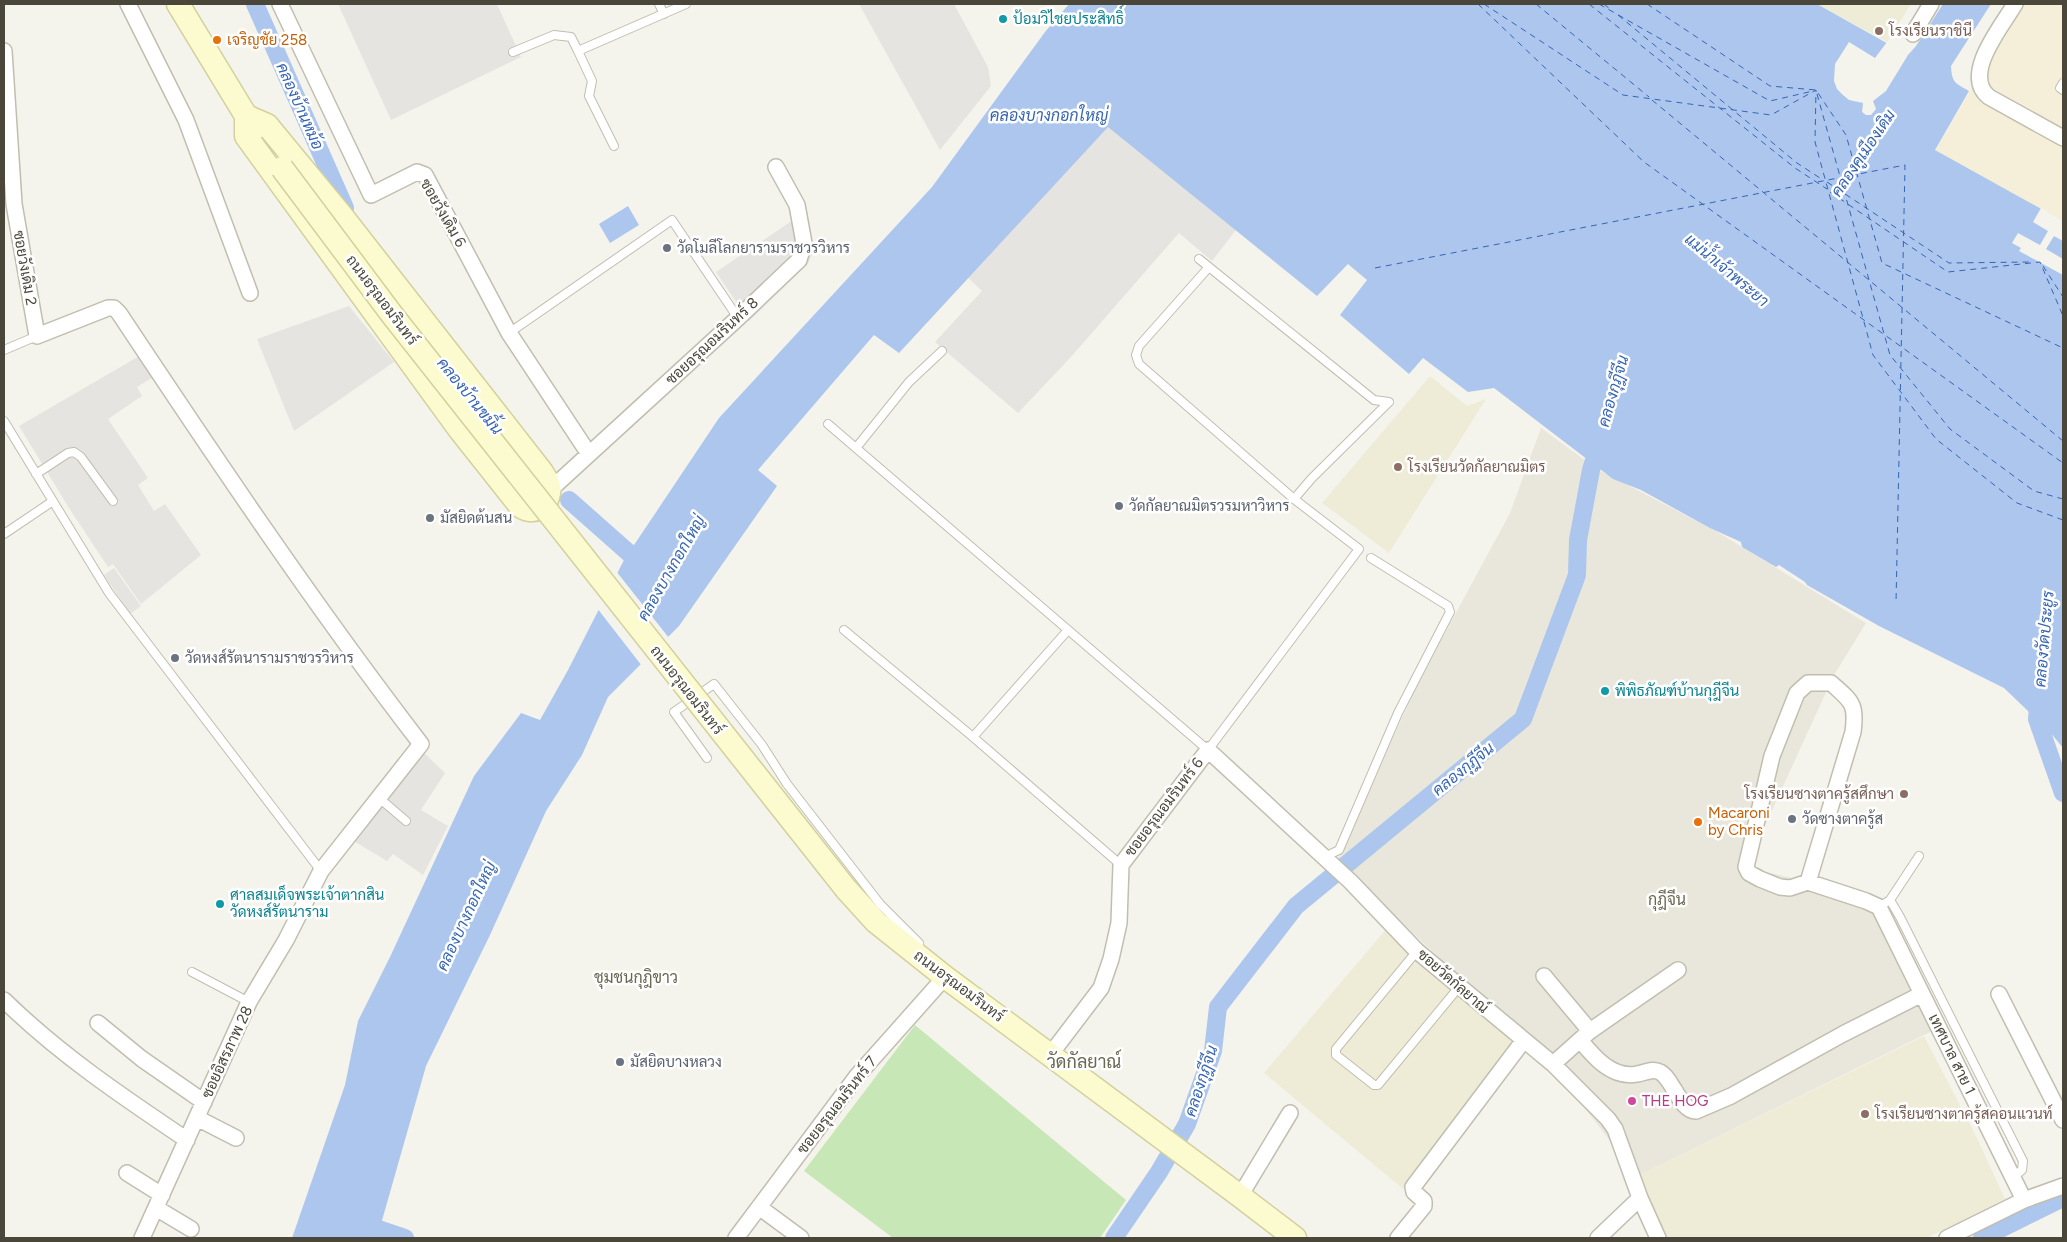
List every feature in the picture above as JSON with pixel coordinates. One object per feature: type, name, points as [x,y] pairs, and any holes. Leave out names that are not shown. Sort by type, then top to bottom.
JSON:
[{"type":"main road","name":"ถนนอรุณอมรินทร์","points":[[178,4],[246,116],[282,168],[405,331],[846,889],[876,922],[945,977],[1240,1196],[1292,1238]]},
{"type":"main road","points":[[246,116],[267,125],[342,216],[542,472],[549,482],[551,490],[544,506],[536,511],[527,511],[520,506],[453,421],[246,136],[246,116]]},
{"type":"street","points":[[128,4],[186,120],[250,294]]},
{"type":"street","name":"ซอยวังเดิม 6","points":[[280,4],[371,195],[417,172],[425,175],[509,333],[589,454]]},
{"type":"street","points":[[1913,34],[1931,4]]},
{"type":"street","points":[[2015,4],[1984,55],[1980,64],[1979,83],[1983,92],[1989,97],[2063,138]]},
{"type":"street","name":"ซอยวังเดิม 2","points":[[4,50],[14,204],[37,336]]},
{"type":"street","name":"ซอยอรุณอมรินทร์ 8","points":[[551,490],[799,260],[803,252],[804,243],[797,205],[776,167]]},
{"type":"street","name":"ซอยอิสรภาพ 28","points":[[37,336],[108,308],[114,308],[119,313],[218,462],[380,690],[421,744],[321,871],[286,940],[249,1002],[142,1238]]},
{"type":"street","points":[[1808,882],[1853,732],[1856,714],[1850,700],[1830,683],[1808,683],[1797,693],[1772,756],[1746,867],[1760,879],[1780,887],[1790,888],[1808,882],[1866,901],[1884,904]]},
{"type":"street","name":"ซอยวัดกัลยาณ์","points":[[1208,750],[1351,882],[1417,951],[1553,1064],[1608,1119],[1616,1129],[1640,1198],[1658,1238]]},
{"type":"street","name":"ซอยอรุณอมรินทร์ 6","points":[[1050,1056],[1101,988],[1111,959],[1119,923],[1120,865],[1208,750]]},
{"type":"street","name":"เทศบาล สาย 1","points":[[1884,904],[1922,994],[2024,1200]]},
{"type":"street","points":[[1553,1064],[1585,1035],[1678,970]]},
{"type":"street","points":[[1544,976],[1585,1035],[1595,1058],[1616,1072],[1626,1075],[1653,1070],[1662,1072],[1687,1108],[1696,1110],[1731,1096],[1843,1034],[1922,994]]},
{"type":"street","name":"ซอยอรุณอมรินทร์ 7","points":[[736,1238],[857,1076],[945,977]]},
{"type":"street","points":[[2000,994],[2063,1120]]},
{"type":"street","points":[[4,1000],[27,1022],[99,1080],[187,1140]]},
{"type":"street","points":[[98,1023],[142,1059],[204,1102]]},
{"type":"street","points":[[1398,1238],[1424,1206],[1424,1201],[1414,1192],[1413,1187],[1524,1040]]},
{"type":"street","points":[[1240,1196],[1290,1113]]},
{"type":"street","points":[[197,1118],[236,1138]]},
{"type":"street","points":[[127,1173],[191,1228]]},
{"type":"street","points":[[1947,1238],[2024,1200],[2063,1186]]},
{"type":"street","points":[[1598,1238],[1640,1198]]},
{"type":"street","points":[[759,1207],[801,1238]]},
{"type":"lane","points":[[659,4],[664,14]]},
{"type":"lane","points":[[578,51],[686,4]]},
{"type":"lane","points":[[513,52],[554,35],[571,38],[592,80],[589,96],[614,146]]},
{"type":"lane","points":[[2063,83],[2060,88],[2063,90]]},
{"type":"lane","points":[[509,333],[672,220],[738,318]]},
{"type":"lane","points":[[1199,259],[1374,400],[1389,402],[1312,478],[1294,499]]},
{"type":"lane","points":[[828,424],[1208,750],[1359,549],[1294,499],[1139,364],[1136,355],[1139,346],[1209,267]]},
{"type":"lane","points":[[4,350],[37,336]]},
{"type":"lane","points":[[856,448],[909,382],[942,351]]},
{"type":"lane","points":[[4,421],[110,593],[321,871]]},
{"type":"lane","points":[[36,474],[68,453],[74,452],[81,457],[113,501]]},
{"type":"lane","points":[[4,534],[53,501]]},
{"type":"lane","points":[[1326,859],[1338,850],[1398,713],[1450,612],[1448,606],[1370,558]]},
{"type":"lane","points":[[844,630],[973,737],[1120,865]]},
{"type":"lane","points":[[973,737],[1068,630]]},
{"type":"lane","points":[[708,758],[674,712],[714,684],[757,738],[787,784],[880,904],[969,994]]},
{"type":"lane","points":[[378,797],[406,821]]},
{"type":"lane","points":[[1919,856],[1884,904],[2023,1161],[2022,1170],[2013,1177]]},
{"type":"lane","points":[[1417,951],[1336,1050],[1336,1055],[1374,1085],[1378,1085],[1459,987]]},
{"type":"lane","points":[[192,972],[249,1002]]},
{"type":"shaded area","points":[[338,4],[497,4],[521,57],[391,120]]},
{"type":"shaded area","points":[[859,4],[954,4],[988,67],[991,86],[940,150]]},
{"type":"shaded area","name":"โรงเรียนราชินี","points":[[1817,4],[1911,4],[1887,42]]},
{"type":"shaded area","points":[[2023,4],[2063,4],[2063,221],[1935,150]]},
{"type":"shaded area","points":[[1108,126],[1236,230],[1212,261],[1179,233],[1070,358],[1018,413],[935,342],[982,291],[968,278]]},
{"type":"shaded area","points":[[796,218],[812,244],[812,254],[808,264],[749,321],[716,272]]},
{"type":"shaded area","points":[[349,306],[394,362],[294,431],[257,339]]},
{"type":"shaded area","points":[[141,355],[155,376],[137,387],[142,396],[108,419],[148,478],[138,485],[154,511],[165,504],[201,555],[141,604],[113,564],[108,567],[19,426]]},
{"type":"shaded area","name":"โรงเรียนวัดกัลยาณมิตร","points":[[1430,376],[1467,406],[1486,399],[1389,553],[1322,503]]},
{"type":"shaded area","points":[[1541,428],[1597,469],[1716,531],[1866,623],[1834,675],[1746,867],[1808,882],[1874,910],[1932,1031],[1638,1176],[1545,1058],[1337,861],[1418,683],[1510,513]]},
{"type":"shaded area","points":[[114,568],[141,606],[130,614],[104,575]]},
{"type":"shaded area","points":[[421,750],[445,773],[421,810],[448,826],[423,875],[393,854],[387,861],[352,840]]},
{"type":"shaded area","points":[[1387,928],[1525,1043],[1403,1189],[1264,1073]]},
{"type":"shaded area","name":"โรงเรียนซางตาครู้สคอนแวนท์","points":[[1924,1036],[1977,1138],[2005,1199],[1927,1238],[1662,1238],[1638,1176]]},
{"type":"green space","points":[[915,1025],[1126,1200],[1100,1238],[893,1238],[804,1171]]},
{"type":"water","points":[[1069,4],[1817,4],[1908,55],[1916,46],[1943,4],[1991,4],[1951,66],[1955,82],[1969,91],[1935,150],[2063,221],[2063,748],[2050,732],[2004,688],[1879,626],[1807,585],[1779,565],[1776,567],[1742,547],[1741,542],[1710,528],[1641,490],[1613,479],[1494,388],[1468,392],[1423,358],[1409,374],[1340,315],[1367,280],[1348,264],[1317,296],[1108,127],[899,353],[874,335],[758,470],[777,486],[679,626],[608,697],[582,755],[546,811],[490,935],[426,1066],[377,1238],[292,1238],[345,1085],[358,1021],[390,957],[474,776],[521,713],[540,720],[568,670],[624,560],[719,418],[932,187],[1045,32]]},
{"type":"water","points":[[628,206],[639,225],[610,243],[599,224]]},
{"type":"pier","points":[[1849,42],[1875,58],[1887,42],[1908,55],[1886,91],[1873,101],[1876,109],[1871,115],[1866,115],[1862,112],[1863,103],[1849,100],[1843,95],[1837,89],[1834,81],[1835,64]]},
{"type":"pier","points":[[2041,208],[2063,221],[2063,241],[2054,236],[2046,249],[2063,259],[2063,275],[2019,251],[2021,248],[2012,243],[2018,233],[2040,245],[2048,231],[2033,222]]},
{"type":"pier","points":[[616,571],[669,638],[642,666],[597,608]]},
{"type":"waterway","name":"คลองบ้านหม้อ","points":[[255,4],[345,208]]},
{"type":"waterway","name":"คลองกุฎีจีน","points":[[1114,1238],[1159,1172],[1187,1124],[1213,1051],[1218,1007],[1296,906],[1523,719],[1577,575],[1578,540],[1591,470],[1599,443]]},
{"type":"waterway","name":"คลองบ้านขมิ้น","points":[[569,500],[647,569]]},
{"type":"waterway","name":"คลองวัดประยูร","points":[[2039,697],[2037,719],[2063,793]]},
{"type":"waterway","name":"คลองวัดประยูร","points":[[1982,1238],[2063,1198]]},
{"type":"waterway","points":[[358,1222],[405,1238]]},
{"type":"ferry route","points":[[1478,4],[1644,162],[2063,463]]},
{"type":"ferry route","points":[[1484,4],[1623,95],[1771,115],[1816,90],[1815,142],[1873,355],[1936,439],[2017,503],[2063,520]]},
{"type":"ferry route","points":[[1536,4],[1649,97]]},
{"type":"ferry route","points":[[1589,4],[1795,168],[1827,189]]},
{"type":"ferry route","points":[[1599,4],[1770,101],[1813,91]]},
{"type":"ferry route","points":[[1604,4],[1611,10]]},
{"type":"ferry route","points":[[1647,4],[1770,86],[1816,90],[1846,135],[1882,263],[2063,348]]},
{"type":"ferry route","points":[[1618,15],[1797,163],[1823,180]]},
{"type":"ferry route","points":[[1817,94],[1890,355],[1950,429],[2034,491],[2063,499]]},
{"type":"ferry route","points":[[1652,100],[2063,441]]},
{"type":"ferry route","points":[[1375,268],[1905,165],[1896,603]]},
{"type":"ferry route","points":[[1827,182],[1949,263],[2031,262]]},
{"type":"ferry route","points":[[1830,192],[1948,272],[2040,262],[2063,316]]},
{"type":"ferry route","points":[[2043,266],[2063,297]]},
{"type":"place","name":"ป้อมวิไชยประสิทธิ์","points":[[1003,19]]},
{"type":"place","name":"โรงเรียนราชินี","points":[[1879,31]]},
{"type":"place","name":"เจริญชัย 258","points":[[217,40]]},
{"type":"place","name":"วัดโมลีโลกยารามราชวรวิหาร","points":[[667,248]]},
{"type":"place","name":"โรงเรียนวัดกัลยาณมิตร","points":[[1398,467]]},
{"type":"place","name":"วัดกัลยาณมิตรวรมหาวิหาร","points":[[1119,506]]},
{"type":"place","name":"มัสยิดต้นสน","points":[[430,518]]},
{"type":"place","name":"วัดหงส์รัตนารามราชวรวิหาร","points":[[175,658]]},
{"type":"place","name":"พิพิธภัณฑ์บ้านกุฎีจีน","points":[[1605,691]]},
{"type":"place","name":"โรงเรียนซางตาครู้สศึกษา","points":[[1904,794]]},
{"type":"place","name":"วัดซางตาครู้ส","points":[[1792,819]]},
{"type":"place","name":"Macaroni by Chris","points":[[1698,822]]},
{"type":"place","name":"ศาลสมเด็จพระเจ้าตากสิน วัดหงส์รัตนาราม","points":[[220,904]]},
{"type":"place","name":"มัสยิดบางหลวง","points":[[620,1062]]},
{"type":"place","name":"THE HOG","points":[[1632,1101]]},
{"type":"place","name":"โรงเรียนซางตาครู้สคอนแวนท์","points":[[1865,1114]]},
{"type":"district","name":"กุฎีจีน","points":[[1667,899]]},
{"type":"district","name":"ชุมชนกุฎิขาว","points":[[636,977]]},
{"type":"district","name":"วัดกัลยาณ์","points":[[1084,1062]]},
{"type":"water label","name":"คลองบางกอกใหญ่","points":[[1049,115]]},
{"type":"water label","name":"คลองคูเมืองเดิม","points":[[1863,153]]},
{"type":"water label","name":"แม่น้ำเจ้าพระยา","points":[[1727,270]]},
{"type":"water label","name":"คลองบางกอกใหญ่","points":[[671,568]]},
{"type":"water label","name":"คลองบางกอกใหญ่","points":[[466,916]]}]
